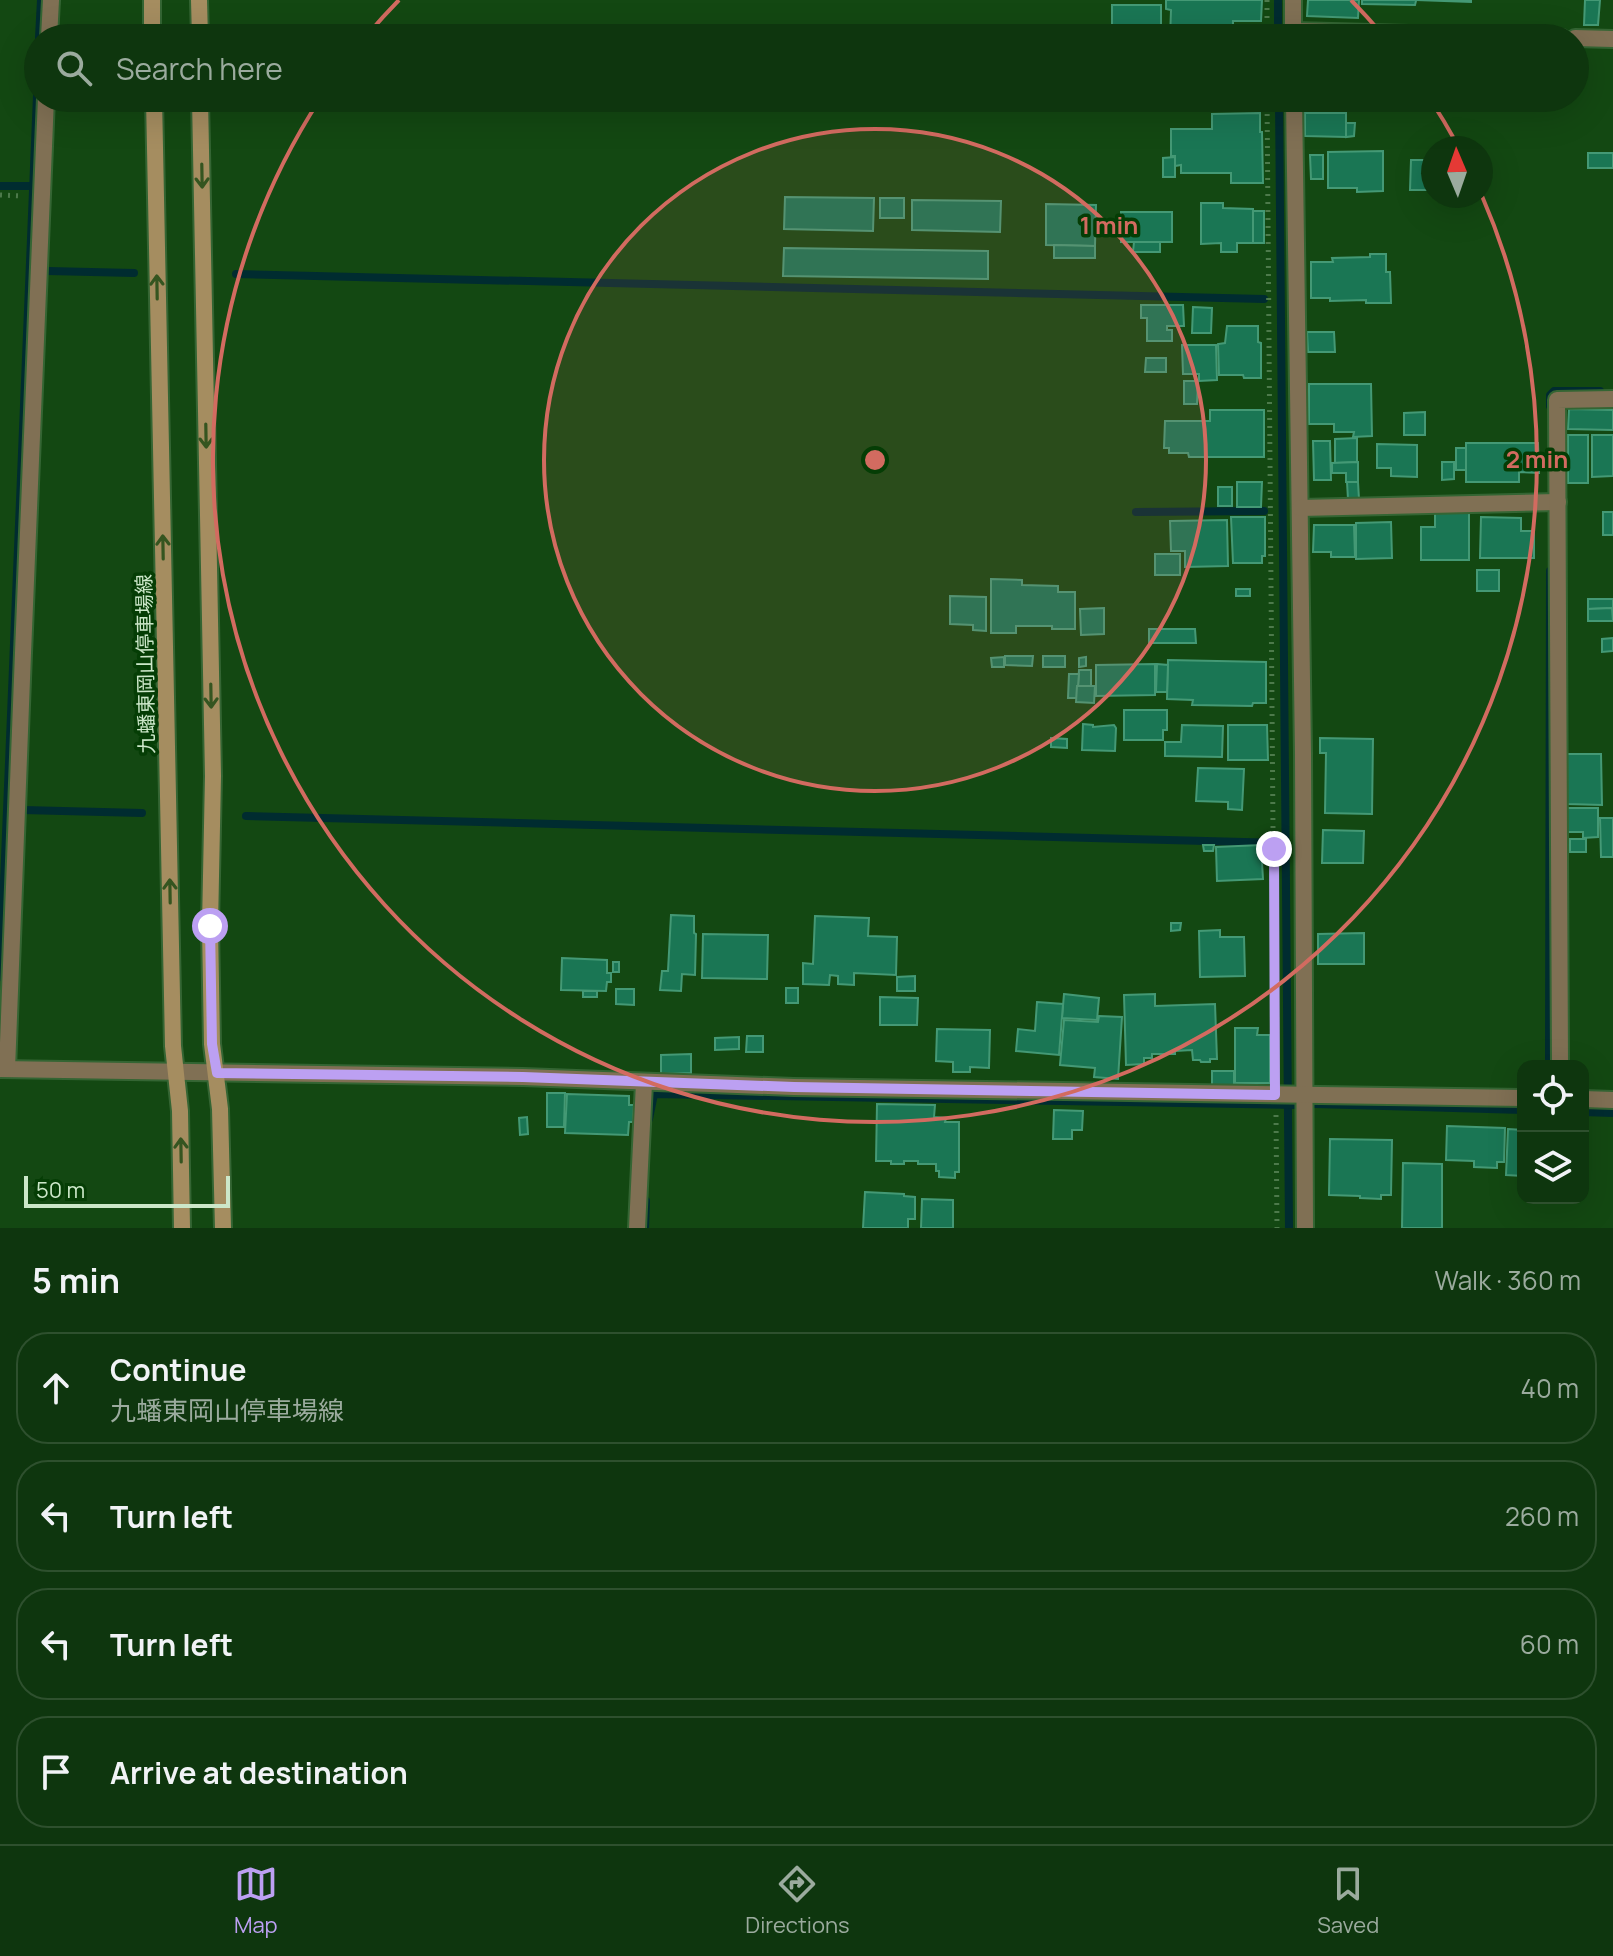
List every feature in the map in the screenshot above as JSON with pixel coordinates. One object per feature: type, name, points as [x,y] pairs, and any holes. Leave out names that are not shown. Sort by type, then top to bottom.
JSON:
[{"type":"main road","points":[[152,0],[152,24]]},
{"type":"main road","points":[[199,0],[200,24]]},
{"type":"main road","name":"九蟠東岡山停車場線","points":[[154,112],[172,1015],[180,1111],[182,1228]]},
{"type":"main road","points":[[200,112],[213,776],[210,926],[212,1044],[220,1109],[223,1228]]},
{"type":"street","points":[[50,24],[51,0]]},
{"type":"street","points":[[1293,0],[1293,24]]},
{"type":"street","points":[[1589,38],[1613,39]]},
{"type":"street","points":[[45,112],[4,1069],[523,1077],[809,1088],[1286,1098],[1517,1098]]},
{"type":"street","points":[[1294,112],[1303,753],[1286,1098],[1305,1228]]},
{"type":"street","points":[[1560,1060],[1552,502],[1557,400],[1613,399]]},
{"type":"street","points":[[1300,508],[1552,502]]},
{"type":"street","points":[[637,1228],[644,1083]]},
{"type":"street","points":[[1589,1099],[1613,1100]]},
{"type":"path","points":[[1267,0],[1267,24]]},
{"type":"path","points":[[1267,112],[1274,849],[1286,1098],[1277,1228]]},
{"type":"path","points":[[0,195],[26,196]]},
{"type":"building","points":[[1166,0],[1262,0],[1261,21],[1233,21],[1233,24],[1170,24],[1171,10],[1166,9]]},
{"type":"building","points":[[1308,0],[1359,0],[1358,18],[1307,16]]},
{"type":"building","points":[[1362,0],[1416,1],[1415,5],[1362,4]]},
{"type":"building","points":[[1416,0],[1471,0],[1471,2]]},
{"type":"building","points":[[1585,0],[1600,0],[1598,25],[1584,24]]},
{"type":"building","points":[[1112,5],[1161,5],[1161,24],[1112,24]]},
{"type":"building","points":[[1260,113],[1263,183],[1231,183],[1231,173],[1181,173],[1181,165],[1175,166],[1175,156],[1171,156],[1171,129],[1212,129],[1212,114]]},
{"type":"building","points":[[1305,113],[1346,113],[1346,137],[1305,136]]},
{"type":"building","points":[[1346,123],[1355,123],[1354,136],[1346,137]]},
{"type":"building","points":[[1383,151],[1383,191],[1357,192],[1357,188],[1328,188],[1328,152]]},
{"type":"building","points":[[1588,153],[1613,153],[1613,168],[1588,168]]},
{"type":"building","points":[[1310,155],[1323,155],[1323,179],[1311,179]]},
{"type":"building","points":[[1175,157],[1175,177],[1163,177],[1163,158]]},
{"type":"building","points":[[1411,160],[1421,160],[1421,190],[1410,190]]},
{"type":"building","points":[[785,197],[874,198],[873,231],[784,229]]},
{"type":"building","points":[[880,198],[904,198],[904,218],[880,218]]},
{"type":"building","points":[[912,200],[1001,201],[1000,232],[912,230]]},
{"type":"building","points":[[1201,203],[1223,203],[1223,208],[1253,209],[1253,243],[1237,243],[1237,252],[1221,252],[1221,243],[1201,244]]},
{"type":"building","points":[[1046,204],[1096,205],[1095,246],[1046,245]]},
{"type":"building","points":[[1253,211],[1264,211],[1264,243],[1253,243]]},
{"type":"building","points":[[1121,212],[1172,212],[1172,242],[1121,242]]},
{"type":"building","points":[[1134,242],[1160,242],[1160,252],[1133,252]]},
{"type":"building","points":[[1054,245],[1095,246],[1095,258],[1054,258]]},
{"type":"building","points":[[784,248],[988,251],[988,279],[783,276]]},
{"type":"building","points":[[1370,254],[1386,254],[1391,303],[1311,298],[1311,262],[1370,257]]},
{"type":"building","points":[[1141,305],[1183,305],[1184,326],[1167,326],[1167,330],[1172,330],[1172,341],[1147,341],[1147,318],[1141,318]]},
{"type":"building","points":[[1193,307],[1212,308],[1211,333],[1192,333]]},
{"type":"building","points":[[1227,326],[1258,326],[1261,378],[1219,375],[1218,344],[1225,343]]},
{"type":"building","points":[[1307,332],[1334,332],[1335,352],[1308,352]]},
{"type":"building","points":[[1182,345],[1216,345],[1217,380],[1199,381],[1199,374],[1183,374]]},
{"type":"building","points":[[1146,358],[1166,358],[1166,372],[1145,372]]},
{"type":"building","points":[[1184,381],[1198,381],[1197,404],[1184,404]]},
{"type":"building","points":[[1309,384],[1371,384],[1372,436],[1353,437],[1354,432],[1334,432],[1334,424],[1309,424]]},
{"type":"building","points":[[1569,409],[1613,410],[1613,430],[1568,429]]},
{"type":"building","points":[[1210,410],[1264,410],[1264,457],[1189,457],[1188,453],[1169,453],[1169,448],[1164,448],[1165,421],[1210,421]]},
{"type":"building","points":[[1425,412],[1425,435],[1404,435],[1404,413]]},
{"type":"building","points":[[1568,435],[1588,435],[1588,483],[1568,483]]},
{"type":"building","points":[[1592,435],[1613,435],[1613,476],[1592,477]]},
{"type":"building","points":[[1357,438],[1357,462],[1335,463],[1335,439]]},
{"type":"building","points":[[1313,441],[1330,441],[1331,480],[1314,480]]},
{"type":"building","points":[[1466,443],[1538,443],[1539,473],[1519,472],[1519,482],[1466,482]]},
{"type":"building","points":[[1377,444],[1417,445],[1417,477],[1391,476],[1391,468],[1377,468]]},
{"type":"building","points":[[1456,448],[1466,448],[1466,470],[1456,470]]},
{"type":"building","points":[[1358,462],[1358,482],[1346,482],[1346,473],[1332,473],[1332,463]]},
{"type":"building","points":[[1442,462],[1454,462],[1454,479],[1442,480]]},
{"type":"building","points":[[1237,482],[1262,482],[1261,507],[1237,507]]},
{"type":"building","points":[[1347,482],[1358,482],[1359,499],[1348,499]]},
{"type":"building","points":[[1218,487],[1232,487],[1232,506],[1218,506]]},
{"type":"building","points":[[1435,509],[1469,509],[1469,560],[1421,560],[1421,527],[1435,527]]},
{"type":"building","points":[[1603,512],[1613,512],[1613,535],[1603,535]]},
{"type":"building","points":[[1231,517],[1265,517],[1265,556],[1262,556],[1262,563],[1233,563]]},
{"type":"building","points":[[1481,517],[1521,518],[1521,531],[1534,531],[1534,558],[1480,558]]},
{"type":"building","points":[[1227,520],[1228,566],[1185,567],[1185,551],[1171,551],[1170,521]]},
{"type":"building","points":[[1391,522],[1392,558],[1356,559],[1356,523]]},
{"type":"building","points":[[1314,525],[1354,525],[1355,557],[1331,557],[1331,552],[1313,552]]},
{"type":"building","points":[[1155,554],[1180,554],[1180,575],[1155,575]]},
{"type":"building","points":[[1477,570],[1499,570],[1499,591],[1477,591]]},
{"type":"building","points":[[991,579],[1022,580],[1022,585],[1058,586],[1058,592],[1075,592],[1075,629],[1016,626],[1016,633],[991,633]]},
{"type":"building","points":[[1236,589],[1250,589],[1250,596],[1236,596]]},
{"type":"building","points":[[950,596],[986,597],[986,631],[973,630],[973,625],[950,624]]},
{"type":"building","points":[[1588,599],[1613,599],[1613,621],[1612,608],[1588,609]]},
{"type":"building","points":[[1104,608],[1104,634],[1081,635],[1080,609]]},
{"type":"building","points":[[1612,608],[1613,621],[1588,621],[1588,609]]},
{"type":"building","points":[[1149,629],[1195,629],[1196,643],[1149,643]]},
{"type":"building","points":[[1613,638],[1613,651],[1602,652],[1602,639]]},
{"type":"building","points":[[1005,656],[1033,656],[1032,666],[1005,665]]},
{"type":"building","points":[[1043,656],[1065,656],[1065,667],[1043,667]]},
{"type":"building","points":[[1004,657],[1004,667],[992,667],[991,658]]},
{"type":"building","points":[[1086,657],[1086,666],[1079,667],[1079,658]]},
{"type":"building","points":[[1168,660],[1266,662],[1266,703],[1253,703],[1252,706],[1192,705],[1193,700],[1167,699]]},
{"type":"building","points":[[1155,664],[1155,695],[1096,696],[1096,665]]},
{"type":"building","points":[[1157,664],[1168,665],[1167,692],[1156,692]]},
{"type":"building","points":[[1079,670],[1091,670],[1091,686],[1078,686]]},
{"type":"building","points":[[1069,674],[1079,674],[1077,698],[1068,698]]},
{"type":"building","points":[[1077,686],[1095,686],[1094,703],[1076,702]]},
{"type":"building","points":[[1124,710],[1167,710],[1167,730],[1163,730],[1163,740],[1124,740]]},
{"type":"building","points":[[1083,724],[1093,727],[1114,725],[1115,751],[1082,750]]},
{"type":"building","points":[[1182,725],[1223,726],[1222,757],[1165,756],[1165,742],[1181,742]]},
{"type":"building","points":[[1228,725],[1267,725],[1268,760],[1228,760]]},
{"type":"building","points":[[1051,738],[1067,739],[1067,748],[1051,747]]},
{"type":"building","points":[[1320,738],[1373,739],[1372,814],[1325,813],[1326,753],[1320,753]]},
{"type":"building","points":[[1567,754],[1601,754],[1602,805],[1567,804]]},
{"type":"building","points":[[1198,768],[1244,769],[1242,810],[1228,809],[1228,802],[1196,801]]},
{"type":"building","points":[[1566,808],[1598,808],[1598,837],[1583,838],[1583,832],[1567,832]]},
{"type":"building","points":[[1600,818],[1613,818],[1613,857],[1601,857]]},
{"type":"building","points":[[1323,830],[1364,831],[1363,863],[1322,863]]},
{"type":"building","points":[[1570,839],[1586,839],[1586,852],[1570,852]]},
{"type":"building","points":[[1203,845],[1214,845],[1213,851],[1204,851]]},
{"type":"building","points":[[1261,845],[1263,879],[1217,881],[1216,847]]},
{"type":"building","points":[[671,915],[694,916],[695,975],[682,974],[681,991],[660,990],[662,971],[668,971]]},
{"type":"building","points":[[815,916],[869,918],[868,936],[897,937],[896,975],[854,973],[854,985],[838,984],[838,976],[830,975],[829,985],[803,984],[803,963],[813,964]]},
{"type":"building","points":[[1171,923],[1181,923],[1180,930],[1171,931]]},
{"type":"building","points":[[1220,930],[1220,937],[1244,937],[1245,976],[1200,977],[1199,931]]},
{"type":"building","points":[[1364,933],[1364,964],[1318,964],[1318,934]]},
{"type":"building","points":[[703,934],[768,935],[767,979],[702,978]]},
{"type":"building","points":[[562,958],[607,960],[611,982],[607,982],[606,991],[561,990]]},
{"type":"building","points":[[613,962],[619,962],[619,972],[613,972]]},
{"type":"building","points":[[915,976],[915,991],[897,991],[897,977]]},
{"type":"building","points":[[786,988],[798,988],[798,1003],[786,1003]]},
{"type":"building","points":[[616,989],[634,989],[634,1005],[616,1004]]},
{"type":"building","points":[[583,991],[597,991],[597,997],[583,997]]},
{"type":"building","points":[[1064,994],[1099,998],[1097,1020],[1062,1018]]},
{"type":"building","points":[[1155,994],[1155,1006],[1215,1004],[1217,1059],[1201,1062],[1193,1060],[1192,1050],[1175,1051],[1175,1054],[1152,1054],[1152,1058],[1144,1058],[1144,1064],[1126,1065],[1124,995]]},
{"type":"building","points":[[880,997],[918,998],[917,1025],[880,1025]]},
{"type":"building","points":[[1037,1002],[1063,1004],[1059,1055],[1016,1051],[1018,1029],[1035,1031]]},
{"type":"building","points":[[1099,1016],[1122,1017],[1118,1079],[1094,1077],[1095,1068],[1060,1065],[1064,1020],[1098,1022]]},
{"type":"building","points":[[1235,1028],[1258,1028],[1257,1035],[1270,1035],[1270,1083],[1235,1083]]},
{"type":"building","points":[[937,1029],[990,1030],[989,1068],[970,1067],[970,1072],[953,1072],[953,1062],[936,1061]]},
{"type":"building","points":[[747,1036],[763,1036],[763,1052],[746,1052]]},
{"type":"building","points":[[739,1037],[739,1049],[715,1050],[715,1038]]},
{"type":"building","points":[[691,1054],[691,1073],[661,1074],[661,1055]]},
{"type":"building","points":[[1212,1071],[1234,1071],[1234,1085],[1212,1085]]},
{"type":"building","points":[[547,1093],[565,1093],[564,1127],[547,1127]]},
{"type":"building","points":[[567,1094],[629,1096],[629,1105],[634,1105],[628,1135],[565,1133]]},
{"type":"building","points":[[877,1104],[935,1105],[934,1117],[946,1118],[945,1122],[959,1122],[959,1172],[955,1172],[955,1178],[939,1177],[936,1164],[876,1161]]},
{"type":"building","points":[[1054,1110],[1083,1111],[1082,1130],[1072,1130],[1072,1139],[1053,1139]]},
{"type":"building","points":[[527,1117],[528,1134],[520,1135],[519,1118]]},
{"type":"building","points":[[1447,1126],[1505,1128],[1504,1162],[1497,1162],[1497,1168],[1474,1167],[1474,1161],[1446,1160]]},
{"type":"building","points":[[1508,1129],[1517,1130],[1517,1176],[1506,1175]]},
{"type":"building","points":[[1330,1139],[1392,1140],[1391,1195],[1381,1195],[1381,1199],[1329,1195]]},
{"type":"building","points":[[1403,1163],[1442,1164],[1442,1228],[1402,1228]]},
{"type":"building","points":[[865,1192],[915,1197],[915,1219],[908,1219],[908,1228],[863,1228]]},
{"type":"building","points":[[922,1199],[953,1200],[953,1228],[921,1228]]},
{"type":"waterway","points":[[40,24],[41,0]]},
{"type":"waterway","points":[[1278,0],[1278,24]]},
{"type":"waterway","points":[[0,977],[36,112]]},
{"type":"waterway","points":[[1279,112],[1289,1228]]},
{"type":"waterway","points":[[0,186],[33,186]]},
{"type":"waterway","points":[[48,271],[134,273]]},
{"type":"waterway","points":[[236,274],[1264,299]]},
{"type":"waterway","points":[[1550,406],[1550,395],[1554,391],[1600,391]]},
{"type":"waterway","points":[[1136,512],[1264,511]]},
{"type":"waterway","points":[[1549,1060],[1550,571]]},
{"type":"waterway","points":[[23,810],[142,813]]},
{"type":"waterway","points":[[246,816],[1285,843]]},
{"type":"waterway","points":[[649,1119],[654,1094],[1296,1105]]},
{"type":"waterway","points":[[1315,1104],[1517,1110]]},
{"type":"waterway","points":[[1589,1112],[1613,1113]]},
{"type":"waterway","points":[[645,1228],[646,1201]]},
{"type":"route","points":[[210,926],[212,1044],[217,1073],[1275,1095],[1274,849]]}]
